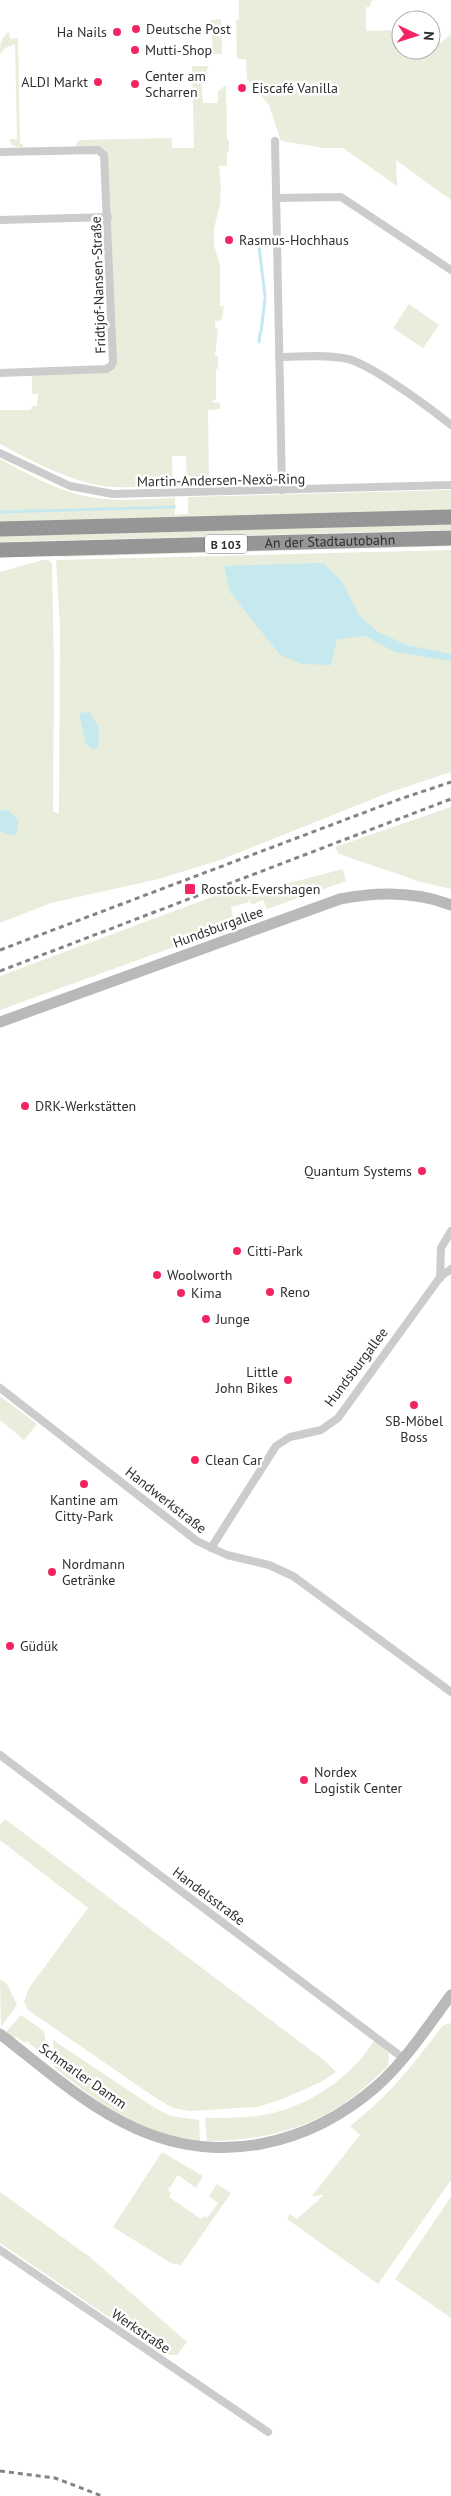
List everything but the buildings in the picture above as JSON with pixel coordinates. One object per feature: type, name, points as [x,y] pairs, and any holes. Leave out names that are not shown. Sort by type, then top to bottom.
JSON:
[{"type":"highway","name":"An der Stadtautobahn","points":[[0,529],[451,517]]},
{"type":"highway","name":"An der Stadtautobahn","points":[[0,550],[451,538]]},
{"type":"street","points":[[275,141],[282,490]]},
{"type":"street","name":"Fridtjof-Nansen-Straße","points":[[0,152],[98,150],[102,152],[106,160],[114,362],[106,369],[0,373]]},
{"type":"street","points":[[276,198],[340,197],[451,270]]},
{"type":"street","points":[[0,220],[108,217]]},
{"type":"street","points":[[280,357],[335,357],[356,361],[451,424]]},
{"type":"street","name":"Martin-Andersen-Nexö-Ring","points":[[0,453],[54,480],[99,493],[126,494],[451,485]]},
{"type":"street","name":"Hundsburgallee","points":[[0,1022],[340,899],[391,893],[432,899],[451,905]]},
{"type":"street","points":[[440,1278],[441,1248],[451,1230]]},
{"type":"street","name":"Hundsburgallee","points":[[211,1548],[276,1446],[290,1437],[321,1430],[338,1418],[440,1278],[451,1270]]},
{"type":"street","name":"Handwerkstraße","points":[[0,1388],[108,1471],[170,1522],[211,1548],[234,1557],[282,1570],[293,1576],[451,1692]]},
{"type":"street","name":"Handelsstraße","points":[[0,1755],[403,2058]]},
{"type":"street","name":"Schmarler Damm","points":[[0,2034],[76,2092],[128,2125],[162,2139],[211,2147],[261,2144],[295,2135],[325,2123],[350,2107],[378,2085],[403,2058],[451,1995]]},
{"type":"street","name":"Werkstraße","points":[[0,2250],[268,2432]]},
{"type":"green space","points":[[239,0],[372,0],[370,7],[366,7],[366,31],[391,30],[391,60],[441,60],[441,42],[451,34],[451,200],[396,160],[397,186],[343,148],[324,148],[281,141],[269,105],[247,79],[246,59],[237,59],[236,20],[239,20]]},
{"type":"green space","points":[[221,19],[222,54],[213,54],[211,20]]},
{"type":"green space","points":[[9,32],[10,39],[18,38],[20,144],[23,144],[23,147],[13,146],[9,139],[17,139],[15,44],[5,48],[0,54],[0,47],[4,36]]},
{"type":"green space","points":[[192,66],[209,66],[201,81],[203,103],[218,103],[218,91],[226,85],[229,151],[227,152],[227,166],[219,166],[220,205],[214,228],[214,245],[220,266],[220,306],[224,306],[222,320],[215,321],[215,328],[218,329],[215,356],[218,356],[218,369],[216,369],[216,400],[211,402],[220,403],[220,409],[208,410],[209,479],[222,479],[222,485],[187,486],[186,456],[172,456],[173,486],[120,487],[89,483],[50,469],[0,444],[0,410],[31,410],[32,406],[37,406],[38,394],[32,394],[32,372],[111,366],[104,155],[76,150],[76,144],[79,140],[172,138],[172,148],[194,148]]},
{"type":"green space","points":[[409,304],[439,325],[423,348],[393,328]]},
{"type":"green space","points":[[0,459],[54,486],[89,497],[121,500],[175,498],[175,515],[188,514],[188,497],[451,490],[451,510],[0,523]]},
{"type":"green space","points":[[451,524],[451,530],[0,542],[0,536]]},
{"type":"green space","points":[[451,543],[451,546],[58,557],[62,554]]},
{"type":"green space","points":[[451,550],[451,772],[388,793],[223,859],[159,879],[51,903],[0,923],[0,572],[43,560],[48,560],[52,563],[54,670],[53,812],[59,813],[60,628],[56,560]]},
{"type":"green space","points":[[451,807],[451,889],[421,882],[339,854],[335,847]]},
{"type":"green space","points":[[343,869],[346,881],[267,909],[263,900],[252,905],[248,898],[249,902],[231,907],[233,919],[229,927],[0,1010],[0,976],[244,885],[247,894]]},
{"type":"green space","points":[[0,1396],[37,1424],[24,1440],[0,1420]]},
{"type":"green space","points":[[5,1819],[325,2061],[336,2072],[321,2082],[285,2098],[258,2107],[189,2111],[173,2108],[28,2010],[24,2002],[29,1988],[88,1908],[0,1840],[0,1825]]},
{"type":"green space","points":[[0,1979],[7,1984],[17,2005],[1,2027]]},
{"type":"green space","points":[[21,2015],[44,2031],[48,2060],[27,2041],[25,2043],[16,2037],[14,2039],[6,2032]]},
{"type":"green space","points":[[451,2023],[451,2180],[378,2284],[287,2219],[290,2214],[297,2219],[324,2195],[312,2196],[360,2135],[350,2126],[377,2103],[400,2079],[443,2025]]},
{"type":"green space","points":[[53,2040],[155,2108],[171,2116],[199,2120],[200,2141],[148,2128],[106,2106],[55,2068]]},
{"type":"green space","points":[[376,2041],[389,2054],[388,2066],[368,2085],[327,2114],[305,2124],[260,2137],[207,2141],[205,2118],[256,2116],[295,2106],[340,2079],[353,2068],[373,2042]]},
{"type":"green space","points":[[162,2152],[203,2176],[196,2188],[178,2175],[168,2190],[171,2193],[169,2197],[201,2219],[204,2216],[207,2218],[218,2203],[209,2196],[217,2184],[231,2193],[181,2265],[171,2263],[113,2227]]},
{"type":"green space","points":[[0,2192],[91,2258],[187,2342],[177,2355],[162,2354],[121,2326],[124,2325],[116,2322],[0,2243]]},
{"type":"green space","points":[[451,2197],[451,2318],[395,2279]]},
{"type":"water","points":[[323,563],[341,580],[359,615],[378,632],[407,645],[451,654],[451,661],[395,652],[365,636],[337,639],[331,665],[303,664],[280,655],[230,592],[224,566]]},
{"type":"water","points":[[89,712],[99,727],[98,748],[92,749],[86,744],[79,713]]},
{"type":"water","points":[[0,810],[9,811],[18,820],[17,834],[10,835],[0,831]]},
{"type":"waterway","points":[[258,238],[265,296]]},
{"type":"waterway","points":[[261,332],[265,299]]},
{"type":"waterway","points":[[259,342],[260,334]]},
{"type":"waterway","points":[[0,512],[175,507]]},
{"type":"railway","points":[[0,950],[400,799],[451,782]]},
{"type":"railway","points":[[0,971],[451,799]]},
{"type":"railway","points":[[0,2471],[55,2478],[102,2496]]},
{"type":"place","name":"Deutsche Post","points":[[136,29]]},
{"type":"place","name":"Ha Nails","points":[[117,32]]},
{"type":"place","name":"Mutti-Shop","points":[[135,50]]},
{"type":"place","name":"ALDI Markt","points":[[98,82]]},
{"type":"place","name":"Center am Scharren","points":[[135,84]]},
{"type":"place","name":"Eiscafé Vanilla","points":[[242,88]]},
{"type":"place","name":"Rasmus-Hochhaus","points":[[229,240]]},
{"type":"place","name":"Rostock-Evershagen","points":[[190,889]]},
{"type":"place","name":"DRK-Werkstätten","points":[[25,1106]]},
{"type":"place","name":"Quantum Systems","points":[[422,1171]]},
{"type":"place","name":"Citti-Park","points":[[237,1251]]},
{"type":"place","name":"Woolworth","points":[[157,1275]]},
{"type":"place","name":"Reno","points":[[270,1292]]},
{"type":"place","name":"Kima","points":[[181,1293]]},
{"type":"place","name":"Junge","points":[[206,1319]]},
{"type":"place","name":"Little John Bikes","points":[[288,1380]]},
{"type":"place","name":"SB-Möbel Boss","points":[[414,1405]]},
{"type":"place","name":"Clean Car","points":[[195,1460]]},
{"type":"place","name":"Kantine am Citty-Park","points":[[84,1484]]},
{"type":"place","name":"Nordmann Getränke","points":[[52,1572]]},
{"type":"place","name":"Güdük","points":[[10,1646]]},
{"type":"place","name":"Nordex Logistik Center","points":[[304,1780]]}]
